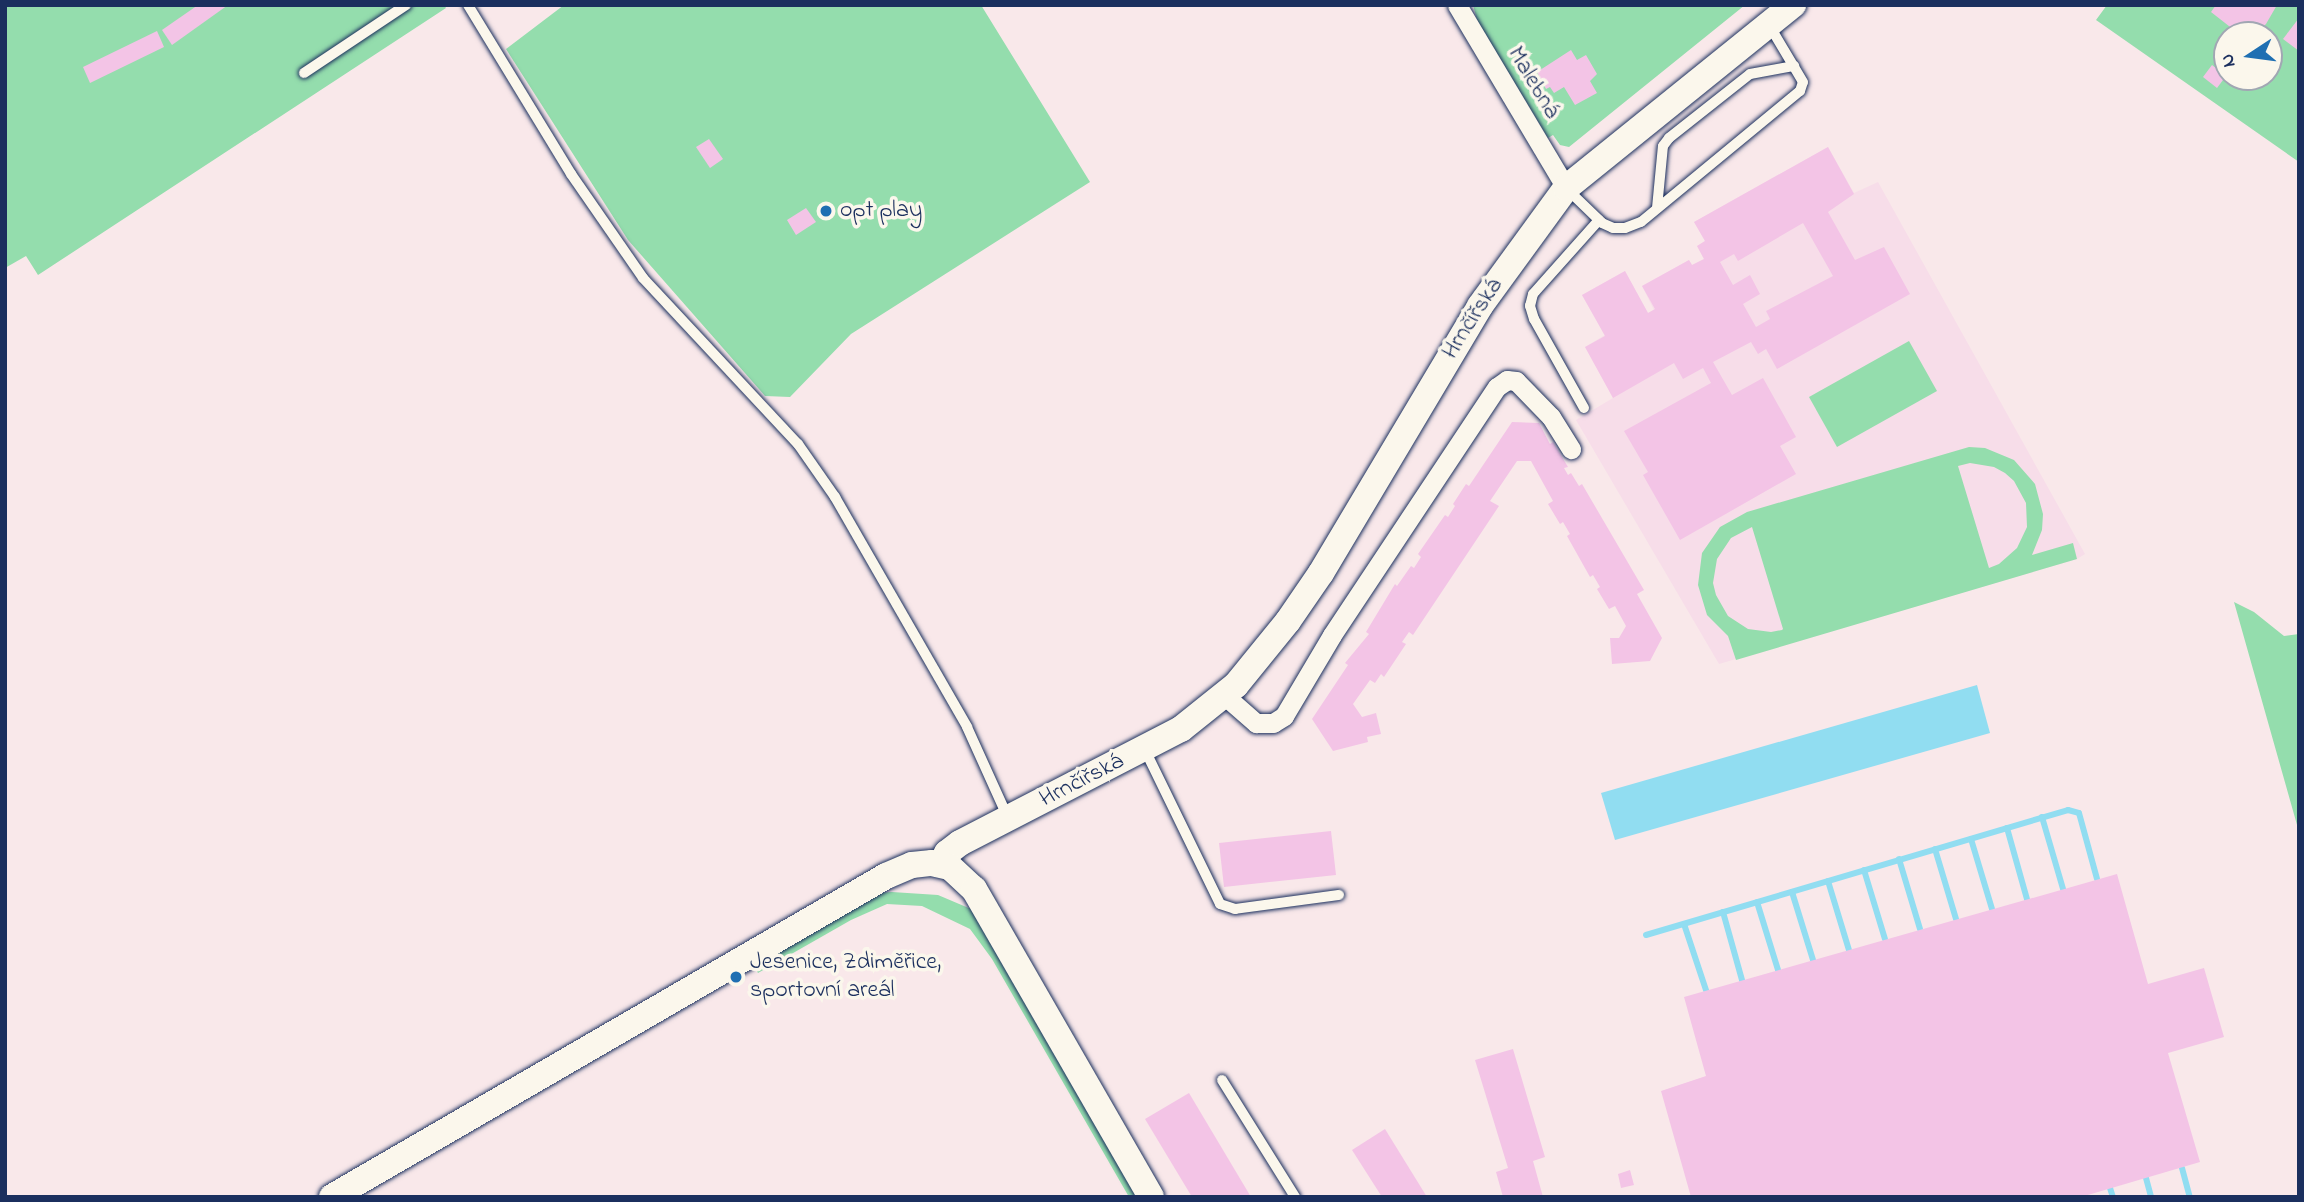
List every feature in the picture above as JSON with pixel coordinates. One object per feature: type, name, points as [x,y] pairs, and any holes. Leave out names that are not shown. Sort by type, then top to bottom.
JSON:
[{"type":"street","name":"Malebná","points":[[1457,5],[1566,188]]},
{"type":"street","name":"Hrnčířská","points":[[941,864],[953,847],[1181,729],[1224,695],[1264,653],[1314,583],[1480,306],[1566,188],[1793,5]]},
{"type":"street","points":[[1224,695],[1256,723],[1273,723],[1284,716],[1332,635],[1497,387],[1507,380],[1516,380],[1551,416],[1571,449]]},
{"type":"street","points":[[332,1197],[886,876],[912,865],[941,864],[959,872],[974,889],[1152,1197]]},
{"type":"lane","points":[[304,73],[406,5]]},
{"type":"lane","points":[[468,5],[571,174],[643,278],[799,444],[835,497],[967,727],[1008,819]]},
{"type":"lane","points":[[1566,188],[1599,220],[1613,228],[1625,228],[1641,222],[1800,91],[1803,82],[1769,25]]},
{"type":"lane","points":[[1657,208],[1663,146],[1669,138],[1750,74],[1794,65]]},
{"type":"lane","points":[[1584,408],[1534,319],[1530,306],[1533,294],[1599,220]]},
{"type":"lane","points":[[1144,749],[1220,904],[1235,909],[1339,895]]},
{"type":"lane","points":[[1222,1080],[1295,1197]]},
{"type":"shaded area","points":[[1828,147],[1854,193],[1878,182],[2085,554],[2077,559],[1719,664],[1576,420],[1613,398],[1585,347],[1605,335],[1582,295],[1625,271],[1648,313],[1654,310],[1642,286],[1689,260],[1692,265],[1704,259],[1697,246],[1705,241],[1694,222]]},
{"type":"green space","points":[[5,5],[444,5],[446,8],[38,275],[26,256],[5,268]]},
{"type":"green space","name":"opt play","points":[[564,5],[981,5],[1090,182],[851,334],[790,397],[765,396],[628,240],[506,49]]},
{"type":"green space","points":[[1473,5],[1745,5],[1569,147],[1560,145],[1553,135],[1548,138],[1477,20]]},
{"type":"green space","points":[[2107,5],[2299,5],[2299,162],[2096,20]]},
{"type":"green space","points":[[1909,341],[1937,391],[1837,447],[1809,397]]},
{"type":"green space","points":[[1969,447],[1985,448],[2014,460],[2035,484],[2043,514],[2042,530],[2032,555],[2073,543],[2077,559],[1736,660],[1728,636],[1707,615],[1698,585],[1702,553],[1720,527],[1747,512]],"holes":[[[1970,463],[1994,467],[2005,473],[2014,481],[2026,503],[2027,527],[2017,548],[1999,564],[1989,568],[1958,466]],[[1752,527],[1783,629],[1782,630],[1771,632],[1748,629],[1728,616],[1716,595],[1713,583],[1717,559],[1731,538]]]},
{"type":"green space","points":[[2234,602],[2254,612],[2284,636],[2299,634],[2299,832]]},
{"type":"green space","points":[[876,893],[938,895],[971,909],[1141,1197],[1129,1197],[992,959],[970,929],[922,906],[887,904],[851,920],[758,973],[752,963]]},
{"type":"water","points":[[1977,685],[1990,733],[1615,840],[1601,793]]},
{"type":"building","points":[[198,5],[228,5],[172,45],[162,30]]},
{"type":"building","points":[[2216,5],[2277,5],[2268,21],[2222,21],[2211,12]]},
{"type":"building","points":[[2299,18],[2299,51],[2283,39]]},
{"type":"building","points":[[157,31],[164,47],[90,83],[83,67]]},
{"type":"building","points":[[1571,50],[1577,60],[1586,55],[1597,74],[1590,81],[1597,93],[1575,105],[1564,87],[1554,93],[1550,87],[1546,89],[1537,72]]},
{"type":"building","points":[[2212,65],[2213,66],[2213,85],[2203,77]]},
{"type":"building","points":[[709,139],[723,159],[710,168],[696,147]]},
{"type":"building","points":[[1828,147],[1854,194],[1828,212],[1855,260],[1884,247],[1910,294],[1777,369],[1766,349],[1758,354],[1751,342],[1713,362],[1732,395],[1763,378],[1796,437],[1780,446],[1796,474],[1680,540],[1643,475],[1648,472],[1624,431],[1711,383],[1703,368],[1683,379],[1674,363],[1613,398],[1585,347],[1605,336],[1582,295],[1625,271],[1648,313],[1655,309],[1642,286],[1689,260],[1692,265],[1704,259],[1697,246],[1705,241],[1694,222]],"holes":[[[1803,223],[1833,276],[1766,311],[1770,319],[1756,327],[1743,304],[1760,294],[1750,275],[1733,285],[1720,262],[1734,254],[1738,261]]]},
{"type":"building","points":[[806,208],[816,222],[796,235],[787,220]]},
{"type":"building","points":[[1512,422],[1539,423],[1550,444],[1553,442],[1568,467],[1564,468],[1568,475],[1571,473],[1579,486],[1582,484],[1644,590],[1637,594],[1662,638],[1650,661],[1612,664],[1610,638],[1619,638],[1626,626],[1615,606],[1609,609],[1597,589],[1600,587],[1593,575],[1590,577],[1567,536],[1570,534],[1563,522],[1560,524],[1548,504],[1553,501],[1531,461],[1517,461],[1490,501],[1499,506],[1413,635],[1409,632],[1402,642],[1406,644],[1384,677],[1381,674],[1375,683],[1370,680],[1353,704],[1362,717],[1376,713],[1381,734],[1367,737],[1368,742],[1333,751],[1312,719],[1348,665],[1345,663],[1369,634],[1366,632],[1395,584],[1397,586],[1411,566],[1414,568],[1421,557],[1418,554],[1445,515],[1448,517],[1466,484],[1469,486]]},
{"type":"building","points":[[1331,831],[1336,875],[1224,887],[1219,843]]},
{"type":"building","points":[[2117,874],[2148,984],[2204,968],[2224,1037],[2168,1053],[2200,1162],[2081,1197],[1691,1197],[1661,1091],[1706,1076],[1684,997]]},
{"type":"building","points":[[1513,1049],[1545,1157],[1533,1161],[1543,1197],[1503,1197],[1496,1172],[1508,1168],[1475,1060]]},
{"type":"building","points":[[1189,1093],[1251,1197],[1192,1197],[1145,1119]]},
{"type":"building","points":[[1385,1129],[1427,1197],[1382,1197],[1352,1150]]},
{"type":"building","points":[[1630,1170],[1634,1185],[1621,1188],[1618,1174]]},
{"type":"waterway","points":[[1646,935],[2068,810],[2079,813],[2097,879]]},
{"type":"waterway","points":[[2042,817],[2063,889]]},
{"type":"waterway","points":[[2007,828],[2027,899]]},
{"type":"waterway","points":[[1971,839],[1992,909]]},
{"type":"waterway","points":[[1935,849],[1956,919]]},
{"type":"waterway","points":[[1899,859],[1920,929]]},
{"type":"waterway","points":[[1864,870],[1885,939]]},
{"type":"waterway","points":[[1828,881],[1849,950]]},
{"type":"waterway","points":[[1792,892],[1813,960]]},
{"type":"waterway","points":[[1757,902],[1778,970]]},
{"type":"waterway","points":[[1723,912],[1742,980]]},
{"type":"waterway","points":[[1684,924],[1706,990]]},
{"type":"waterway","points":[[2182,1168],[2190,1197]]},
{"type":"waterway","points":[[2146,1178],[2151,1197]]},
{"type":"waterway","points":[[2110,1188],[2113,1197]]},
{"type":"place","name":"opt play","points":[[826,211]]},
{"type":"place","name":"Jesenice, Zdiměřice, sportovní areál","points":[[736,977]]}]
